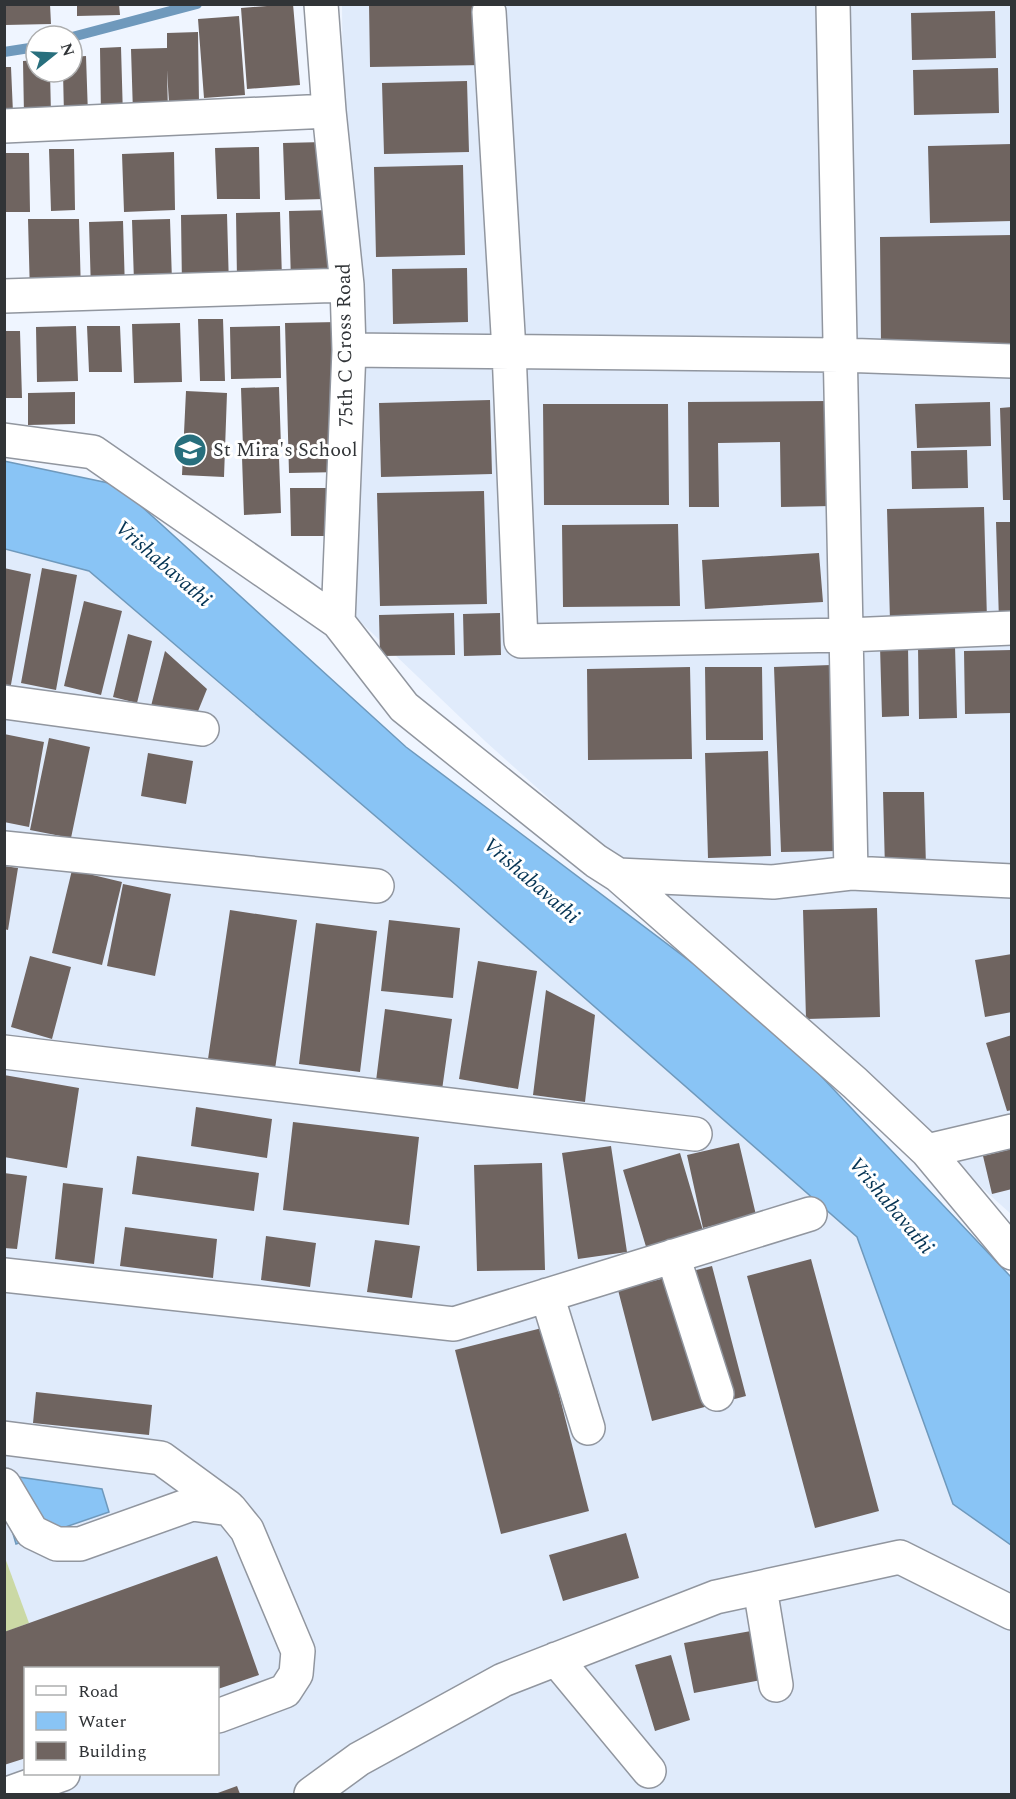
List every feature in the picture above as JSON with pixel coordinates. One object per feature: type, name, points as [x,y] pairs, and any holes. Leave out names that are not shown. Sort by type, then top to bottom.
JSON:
[{"type":"street","name":"75th C Cross Road","points":[[321,4],[329,111],[348,285],[349,350],[338,622]]},
{"type":"street","points":[[833,4],[851,873]]},
{"type":"street","points":[[489,12],[509,351],[521,640],[847,635],[1011,628]]},
{"type":"street","points":[[4,126],[329,111]]},
{"type":"street","points":[[4,296],[348,285]]},
{"type":"street","points":[[349,350],[840,355],[1011,361]]},
{"type":"street","points":[[4,440],[93,452],[338,622],[404,707],[596,861],[618,875],[855,1083],[927,1151],[1011,1253]]},
{"type":"street","points":[[4,702],[202,729]]},
{"type":"street","points":[[4,848],[377,886]]},
{"type":"street","points":[[618,875],[773,882],[851,873],[1011,881]]},
{"type":"street","points":[[4,1052],[695,1134]]},
{"type":"street","points":[[927,1151],[1011,1131]]},
{"type":"street","points":[[4,1275],[454,1324],[810,1214]]},
{"type":"street","points":[[673,1256],[717,1394]]},
{"type":"street","points":[[547,1295],[588,1428]]},
{"type":"street","points":[[4,1438],[161,1458],[230,1509],[247,1530],[298,1651],[296,1674],[285,1691],[219,1716]]},
{"type":"street","points":[[4,1485],[32,1532],[57,1544],[80,1544],[192,1504],[230,1509]]},
{"type":"street","points":[[311,1794],[359,1759],[503,1680],[716,1597],[900,1557],[1011,1613]]},
{"type":"street","points":[[760,1588],[776,1685]]},
{"type":"street","points":[[556,1659],[649,1771]]},
{"type":"street","points":[[7,1794],[58,1775]]},
{"type":"shaded area","points":[[342,5],[1011,5],[1011,1214],[485,741],[348,610]]},
{"type":"shaded area","points":[[4,549],[88,571],[456,885],[857,1237],[953,1504],[1011,1545],[1011,1794],[5,1794]]},
{"type":"green space","points":[[4,1555],[29,1623],[5,1632],[4,1632]]},
{"type":"water","name":"Vrishabavathi","points":[[4,461],[118,485],[406,747],[768,1020],[1011,1277],[1011,1545],[953,1504],[857,1237],[456,885],[89,571],[5,549]]},
{"type":"water","points":[[5,1475],[102,1489],[109,1512],[16,1544],[5,1506]]},
{"type":"building","points":[[5,4],[50,4],[51,24],[5,25]]},
{"type":"building","points":[[77,4],[119,4],[120,15],[77,16]]},
{"type":"building","points":[[293,4],[300,85],[247,89],[241,8]]},
{"type":"building","points":[[369,4],[483,4],[484,65],[370,67]]},
{"type":"building","points":[[995,11],[996,58],[912,60],[911,13]]},
{"type":"building","points":[[239,16],[245,95],[204,98],[198,19]]},
{"type":"building","points":[[198,32],[199,103],[169,103],[167,70],[168,113],[133,113],[131,49],[167,48],[167,33]]},
{"type":"building","points":[[121,47],[123,117],[101,117],[100,48]]},
{"type":"building","points":[[84,56],[86,56],[88,115],[64,115],[63,84],[84,84]]},
{"type":"building","points":[[23,61],[24,84],[50,84],[51,114],[24,115]]},
{"type":"building","points":[[4,67],[11,67],[13,113],[4,114]]},
{"type":"building","points":[[998,68],[999,113],[914,115],[913,70]]},
{"type":"building","points":[[467,81],[469,152],[384,154],[382,83]]},
{"type":"building","points":[[324,142],[325,199],[285,200],[283,143]]},
{"type":"building","points":[[1012,144],[1012,221],[930,223],[928,146]]},
{"type":"building","points":[[259,147],[260,199],[217,199],[215,148]]},
{"type":"building","points":[[49,149],[74,149],[75,210],[51,211]]},
{"type":"building","points":[[174,152],[175,210],[124,212],[122,154]]},
{"type":"building","points":[[4,153],[29,153],[30,212],[4,212]]},
{"type":"building","points":[[463,165],[465,255],[376,257],[374,167]]},
{"type":"building","points":[[332,210],[333,282],[291,282],[289,211]]},
{"type":"building","points":[[280,212],[282,279],[237,280],[236,213]]},
{"type":"building","points":[[227,214],[229,287],[182,288],[181,215]]},
{"type":"building","points":[[28,219],[79,219],[81,293],[30,294]]},
{"type":"building","points":[[170,219],[172,281],[134,282],[132,220]]},
{"type":"building","points":[[123,221],[125,290],[91,291],[89,222]]},
{"type":"building","points":[[1012,235],[1012,343],[881,345],[880,237]]},
{"type":"building","points":[[467,268],[468,322],[393,324],[392,269]]},
{"type":"building","points":[[198,319],[223,319],[225,381],[200,381]]},
{"type":"building","points":[[338,322],[342,472],[289,473],[285,323]]},
{"type":"building","points":[[180,323],[182,382],[134,383],[132,324]]},
{"type":"building","points":[[76,326],[78,381],[37,382],[36,327]]},
{"type":"building","points":[[87,326],[120,326],[122,372],[89,372]]},
{"type":"building","points":[[280,326],[281,378],[231,379],[230,327]]},
{"type":"building","points":[[4,331],[20,331],[22,398],[4,398]]},
{"type":"building","points":[[279,387],[281,447],[243,448],[241,388]]},
{"type":"building","points":[[186,391],[227,393],[224,477],[182,475]]},
{"type":"building","points":[[75,392],[75,424],[28,425],[28,393]]},
{"type":"building","points":[[490,400],[492,474],[381,477],[379,403]]},
{"type":"building","points":[[831,401],[832,506],[781,507],[780,442],[718,443],[719,507],[689,507],[688,402]]},
{"type":"building","points":[[990,402],[991,446],[917,448],[915,404]]},
{"type":"building","points":[[543,404],[668,404],[669,505],[544,505]]},
{"type":"building","points":[[1012,407],[1012,500],[1003,500],[1000,408]]},
{"type":"building","points":[[967,450],[968,488],[912,489],[911,451]]},
{"type":"building","points":[[242,457],[279,457],[281,513],[244,515]]},
{"type":"building","points":[[290,488],[327,488],[328,536],[291,536]]},
{"type":"building","points":[[484,491],[487,604],[380,606],[377,493]]},
{"type":"building","points":[[984,507],[987,620],[890,621],[887,509]]},
{"type":"building","points":[[996,522],[1012,522],[1012,621],[999,621]]},
{"type":"building","points":[[678,524],[680,606],[563,607],[562,525]]},
{"type":"building","points":[[819,553],[823,602],[705,609],[702,560]]},
{"type":"building","points":[[4,568],[31,574],[10,690],[4,689]]},
{"type":"building","points":[[42,568],[77,575],[56,690],[21,683]]},
{"type":"building","points":[[84,601],[122,611],[101,695],[64,686]]},
{"type":"building","points":[[454,613],[455,655],[380,656],[379,615]]},
{"type":"building","points":[[500,613],[501,655],[464,656],[463,614]]},
{"type":"building","points":[[128,634],[152,641],[137,703],[113,697]]},
{"type":"building","points":[[908,645],[909,716],[882,717],[880,646]]},
{"type":"building","points":[[955,646],[957,718],[919,719],[918,647]]},
{"type":"building","points":[[1012,650],[1012,713],[965,714],[964,651]]},
{"type":"building","points":[[165,651],[207,689],[194,721],[150,710]]},
{"type":"building","points":[[831,665],[838,851],[781,852],[774,667]]},
{"type":"building","points":[[690,667],[692,759],[588,760],[587,669]]},
{"type":"building","points":[[705,667],[762,667],[763,740],[706,740]]},
{"type":"building","points":[[4,734],[44,742],[29,827],[4,822]]},
{"type":"building","points":[[49,738],[90,747],[71,838],[30,830]]},
{"type":"building","points":[[768,751],[771,856],[708,858],[705,753]]},
{"type":"building","points":[[148,753],[193,761],[186,804],[141,796]]},
{"type":"building","points":[[883,792],[924,792],[926,867],[885,869]]},
{"type":"building","points":[[4,866],[18,868],[8,930],[4,929]]},
{"type":"building","points":[[72,870],[122,882],[102,965],[52,953]]},
{"type":"building","points":[[123,884],[171,894],[155,976],[107,966]]},
{"type":"building","points":[[877,908],[880,1017],[806,1019],[803,910]]},
{"type":"building","points":[[230,910],[297,920],[275,1069],[208,1059]]},
{"type":"building","points":[[389,920],[460,928],[453,998],[381,991]]},
{"type":"building","points":[[316,923],[377,931],[360,1072],[299,1064]]},
{"type":"building","points":[[1012,954],[1012,1012],[985,1017],[975,960]]},
{"type":"building","points":[[30,956],[71,967],[52,1039],[11,1027]]},
{"type":"building","points":[[478,961],[537,971],[518,1089],[459,1079]]},
{"type":"building","points":[[546,990],[595,1015],[585,1102],[533,1095]]},
{"type":"building","points":[[385,1009],[452,1019],[441,1097],[375,1089]]},
{"type":"building","points":[[1012,1035],[1012,1110],[1007,1111],[986,1043]]},
{"type":"building","points":[[4,1075],[79,1088],[67,1168],[4,1157]]},
{"type":"building","points":[[196,1107],[272,1119],[267,1158],[191,1146]]},
{"type":"building","points":[[293,1122],[419,1137],[409,1225],[283,1210]]},
{"type":"building","points":[[739,1143],[756,1215],[703,1228],[687,1155]]},
{"type":"building","points":[[611,1146],[627,1252],[578,1259],[562,1153]]},
{"type":"building","points":[[1012,1149],[1012,1189],[992,1194],[983,1156]]},
{"type":"building","points":[[680,1153],[704,1234],[647,1250],[623,1170]]},
{"type":"building","points":[[137,1156],[259,1173],[254,1211],[132,1194]]},
{"type":"building","points":[[542,1163],[545,1270],[477,1271],[474,1165]]},
{"type":"building","points":[[4,1173],[27,1176],[17,1249],[4,1248]]},
{"type":"building","points":[[63,1183],[103,1188],[94,1264],[55,1259]]},
{"type":"building","points":[[125,1227],[217,1239],[213,1278],[120,1266]]},
{"type":"building","points":[[266,1236],[316,1243],[310,1287],[261,1280]]},
{"type":"building","points":[[375,1240],[420,1246],[412,1298],[367,1292]]},
{"type":"building","points":[[811,1259],[879,1511],[815,1528],[747,1276]]},
{"type":"building","points":[[712,1266],[746,1396],[652,1421],[618,1290]]},
{"type":"building","points":[[542,1328],[589,1511],[501,1534],[455,1350]]},
{"type":"building","points":[[36,1392],[152,1405],[149,1435],[33,1423]]},
{"type":"building","points":[[626,1533],[639,1578],[563,1601],[549,1555]]},
{"type":"building","points":[[217,1556],[259,1675],[219,1689],[219,1667],[24,1667],[24,1759],[4,1765],[4,1632]]},
{"type":"building","points":[[751,1631],[761,1680],[694,1693],[684,1643]]},
{"type":"building","points":[[671,1655],[690,1720],[655,1731],[635,1665]]},
{"type":"building","points":[[237,1786],[240,1794],[215,1794]]},
{"type":"waterway","points":[[84,34],[197,4]]},
{"type":"waterway","points":[[4,52],[24,49]]},
{"type":"place","name":"St Mira's School","points":[[190,450]]}]
